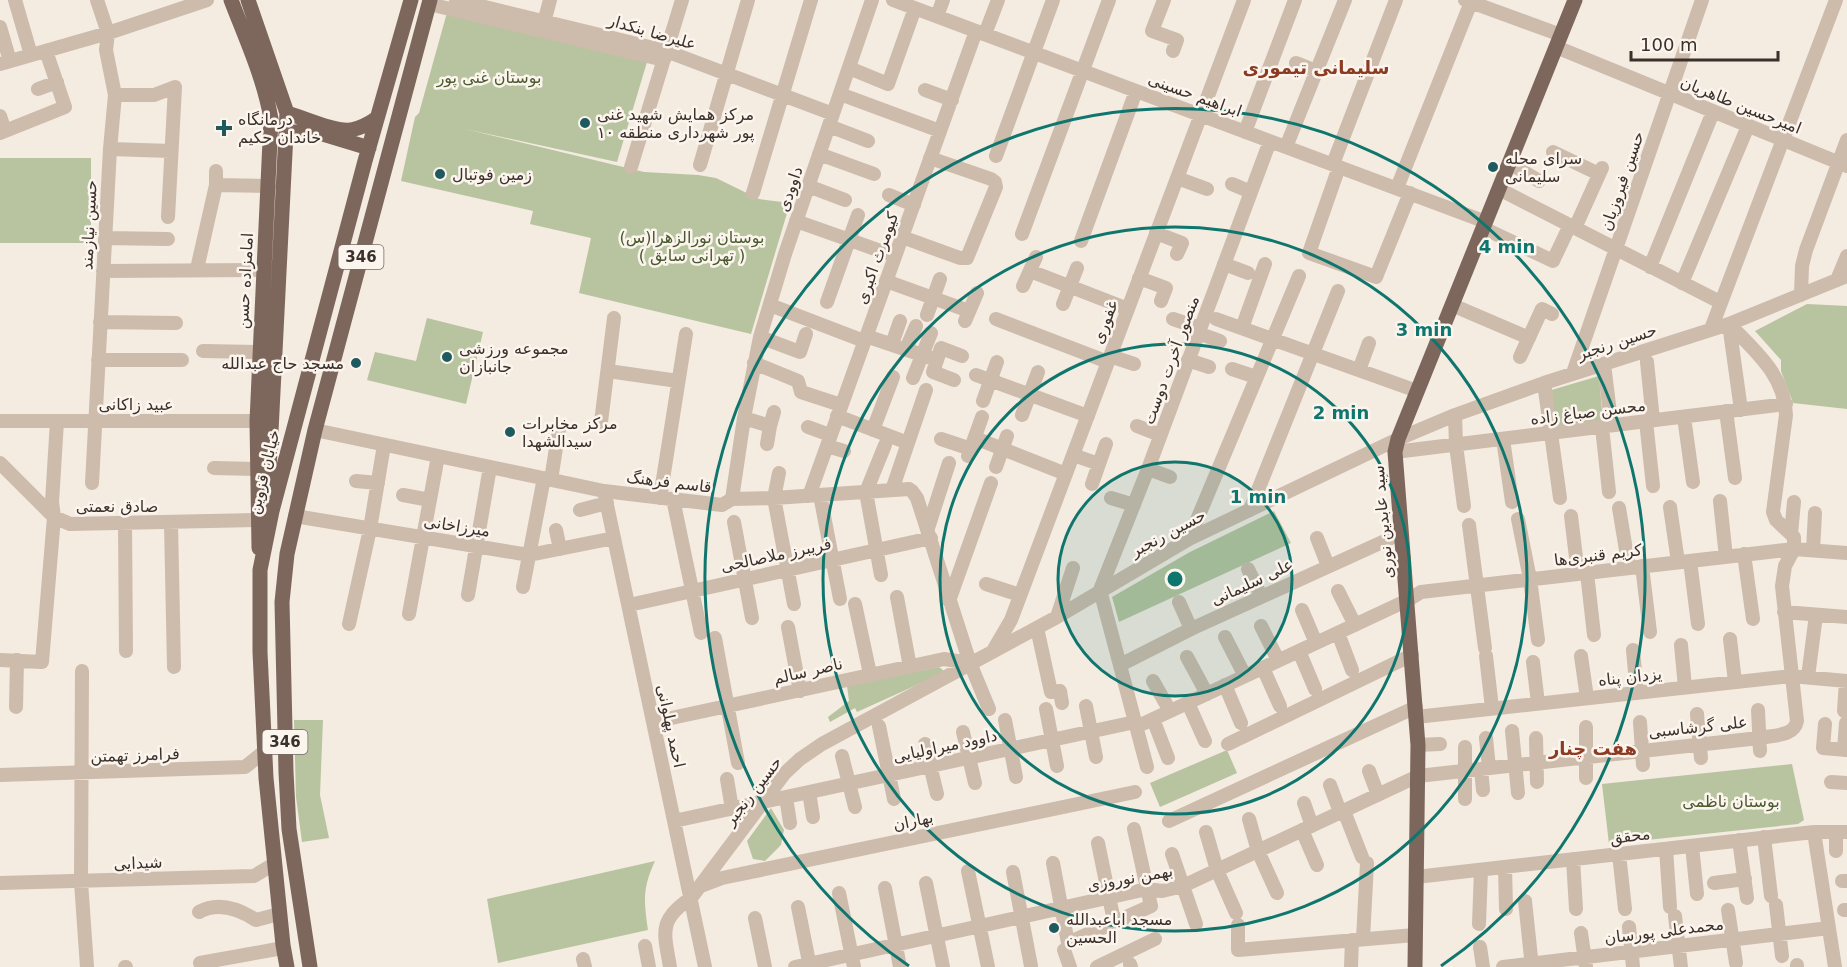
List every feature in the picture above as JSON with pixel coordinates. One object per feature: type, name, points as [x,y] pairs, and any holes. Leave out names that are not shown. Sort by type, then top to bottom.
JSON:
[{"type":"main road","name":"امامزاده حسن","points":[[231,0],[269,105],[271,119],[269,186],[272,270],[264,421],[257,469],[260,570]]},
{"type":"main road","name":"امامزاده حسن","points":[[248,0],[287,113],[272,270],[260,352],[269,497],[272,511]]},
{"type":"main road","name":"خیابان قزوین","points":[[287,967],[279,914],[265,751],[260,652],[260,570],[272,511],[377,118],[411,0]]},
{"type":"main road","name":"سید عابدین نوری","points":[[1415,967],[1418,745],[1408,600],[1400,534],[1396,446],[1575,0]]},
{"type":"main road","name":"346","points":[[310,967],[290,829],[286,772],[282,602],[287,554],[315,430],[429,2]]},
{"type":"main road","points":[[287,113],[340,129],[351,130],[377,118]]},
{"type":"main road","points":[[286,140],[295,132],[313,131],[369,148]]},
{"type":"main road","points":[[272,511],[295,516]]},
{"type":"street","points":[[15,0],[31,55]]},
{"type":"street","name":"حسین نیازمند","points":[[92,483],[115,95],[106,50],[108,33],[97,0]]},
{"type":"street","points":[[0,27],[5,62],[108,33],[207,0]]},
{"type":"street","name":"علیرضا بنکدار","points":[[456,0],[543,26]]},
{"type":"street","points":[[543,26],[550,0]]},
{"type":"street","points":[[632,167],[682,0]]},
{"type":"street","points":[[700,165],[748,0]]},
{"type":"street","points":[[753,193],[811,0]]},
{"type":"street","name":"داوودی","points":[[732,499],[744,418],[760,337],[796,221],[872,0]]},
{"type":"street","name":"ابراهیم حسینی","points":[[893,0],[1403,191],[1485,225],[1553,261],[1572,227]]},
{"type":"street","points":[[937,16],[943,0]]},
{"type":"street","name":"کیومرث اکبری","points":[[814,495],[839,411],[940,130],[980,33],[998,0]]},
{"type":"street","points":[[996,156],[1053,0]]},
{"type":"street","points":[[1022,234],[1109,0]]},
{"type":"street","points":[[1164,0],[1152,31],[1177,40]]},
{"type":"street","name":"غفوری","points":[[991,653],[1003,637],[1020,595],[1244,0]]},
{"type":"street","points":[[1245,132],[1270,48],[1295,0]]},
{"type":"street","points":[[1286,147],[1345,0]]},
{"type":"street","points":[[1395,0],[1336,166],[1309,253],[1376,277],[1468,1]]},
{"type":"street","name":"حسین فیروزیان","points":[[1574,373],[1702,0]]},
{"type":"street","points":[[1712,329],[1836,0]]},
{"type":"street","name":"امیرحسین طاهریان","points":[[1468,1],[1496,5],[1559,41],[1670,94],[1843,164]]},
{"type":"street","name":"علیرضا بنکدار","points":[[429,2],[543,26],[727,72],[782,94],[868,141]]},
{"type":"street","points":[[849,68],[888,84],[915,8]]},
{"type":"street","points":[[0,116],[2,132],[65,107],[46,51]]},
{"type":"street","points":[[1296,63],[1316,71]]},
{"type":"street","points":[[38,89],[57,82]]},
{"type":"street","points":[[115,95],[154,95],[175,87],[168,217]]},
{"type":"street","points":[[925,90],[952,100]]},
{"type":"street","points":[[1081,241],[1136,91]]},
{"type":"street","points":[[840,94],[940,130]]},
{"type":"street","points":[[1650,267],[1713,111]]},
{"type":"street","points":[[1682,283],[1748,126]]},
{"type":"street","points":[[1801,295],[1802,266],[1843,164],[1847,140]]},
{"type":"street","name":"منصور آخرت دوست","points":[[1100,590],[1148,469],[1270,141]]},
{"type":"street","points":[[110,149],[171,151]]},
{"type":"street","points":[[1553,152],[1600,171],[1572,227]]},
{"type":"street","points":[[819,154],[874,174]]},
{"type":"street","points":[[902,237],[960,258],[967,258],[995,190],[996,184],[991,179],[930,158]]},
{"type":"street","points":[[1509,164],[1539,181]]},
{"type":"street","points":[[197,269],[216,185],[216,171]]},
{"type":"street","points":[[1177,178],[1207,189]]},
{"type":"street","points":[[1232,184],[1251,192]]},
{"type":"street","points":[[216,185],[269,186]]},
{"type":"street","points":[[808,186],[845,200]]},
{"type":"street","points":[[1499,189],[1720,303]]},
{"type":"street","points":[[889,195],[914,205]]},
{"type":"street","points":[[827,302],[858,215]]},
{"type":"street","points":[[796,221],[895,256]]},
{"type":"street","points":[[1156,233],[1182,243],[1177,254]]},
{"type":"street","points":[[105,238],[168,238]]},
{"type":"street","points":[[1842,278],[1847,256]]},
{"type":"street","points":[[1023,286],[1036,257]]},
{"type":"street","points":[[1224,264],[1248,273]]},
{"type":"street","points":[[1242,328],[1265,264]]},
{"type":"street","points":[[1063,304],[1077,268]]},
{"type":"street","points":[[104,271],[272,270]]},
{"type":"street","points":[[1030,271],[1128,309]]},
{"type":"street","points":[[1189,539],[1299,276]]},
{"type":"street","points":[[1139,278],[1166,288],[1161,301]]},
{"type":"street","name":"حسین رنجبر","points":[[670,967],[665,940],[667,923],[675,909],[691,898],[762,802],[792,766],[810,752],[969,663],[1057,617],[1189,539],[1396,446],[1455,415],[1574,373],[1729,324],[1842,278]]},
{"type":"street","points":[[927,315],[940,279]]},
{"type":"street","points":[[886,281],[933,298],[967,316],[976,293]]},
{"type":"street","points":[[1250,510],[1338,291]]},
{"type":"street","points":[[770,305],[896,349],[937,360]]},
{"type":"street","points":[[1452,305],[1529,338]]},
{"type":"street","points":[[1520,357],[1542,309],[1552,314]]},
{"type":"street","points":[[601,422],[614,318]]},
{"type":"street","points":[[996,319],[1109,359],[1134,364]]},
{"type":"street","points":[[1173,319],[1220,341]]},
{"type":"street","points":[[1216,319],[1417,391]]},
{"type":"street","points":[[896,349],[900,321]]},
{"type":"street","points":[[100,322],[176,323]]},
{"type":"street","points":[[1729,324],[1767,363],[1781,388],[1786,404],[1773,512],[1776,520],[1791,533],[1795,542],[1782,575],[1791,676]]},
{"type":"street","points":[[1729,324],[1741,410]]},
{"type":"street","points":[[896,349],[916,326]]},
{"type":"street","points":[[913,378],[931,333]]},
{"type":"street","points":[[686,334],[678,381],[667,498],[701,633]]},
{"type":"street","points":[[760,337],[798,358],[806,334]]},
{"type":"street","points":[[1359,370],[1369,343]]},
{"type":"street","points":[[954,380],[933,372],[941,348],[962,356]]},
{"type":"street","points":[[203,351],[260,352]]},
{"type":"street","points":[[98,360],[182,360]]},
{"type":"street","points":[[1188,360],[1209,367]]},
{"type":"street","points":[[983,401],[997,362]]},
{"type":"street","points":[[1647,362],[1653,486]]},
{"type":"street","points":[[754,363],[798,381],[801,392],[873,430],[909,441]]},
{"type":"street","points":[[1604,364],[1610,413]]},
{"type":"street","points":[[1232,369],[1256,377]]},
{"type":"street","points":[[608,371],[678,381]]},
{"type":"street","points":[[1022,415],[1038,372]]},
{"type":"street","points":[[976,375],[1088,416]]},
{"type":"street","points":[[873,430],[893,377]]},
{"type":"street","points":[[1544,383],[1560,498]]},
{"type":"street","points":[[892,490],[926,390]]},
{"type":"street","name":"محسن صباغ زاده","points":[[1396,446],[1456,445],[1786,404]]},
{"type":"street","points":[[1726,411],[1735,478]]},
{"type":"street","points":[[767,444],[774,412]]},
{"type":"street","points":[[1455,415],[1456,445],[1464,506]]},
{"type":"street","points":[[971,448],[982,417]]},
{"type":"street","points":[[1684,417],[1693,482]]},
{"type":"street","points":[[744,418],[770,426]]},
{"type":"street","name":"عبید زاکانی","points":[[0,421],[264,421]]},
{"type":"street","points":[[0,660],[42,662],[54,517],[52,502],[57,421]]},
{"type":"street","points":[[1137,426],[1160,435]]},
{"type":"street","points":[[808,427],[844,452]]},
{"type":"street","points":[[1602,427],[1610,492]]},
{"type":"street","points":[[523,587],[559,429]]},
{"type":"street","name":"قاسم فرهنگ","points":[[315,430],[547,479],[606,497],[667,498],[722,505],[732,499],[909,489],[916,494],[969,663],[989,710]]},
{"type":"street","points":[[941,439],[971,448],[1005,442],[1065,474]]},
{"type":"street","points":[[1503,439],[1512,502]]},
{"type":"street","points":[[996,467],[1005,442]]},
{"type":"street","points":[[1092,484],[1106,444]]},
{"type":"street","points":[[350,624],[370,529],[384,445]]},
{"type":"street","points":[[881,575],[866,492],[885,446]]},
{"type":"street","points":[[1073,454],[1099,464]]},
{"type":"street","points":[[409,614],[438,456]]},
{"type":"street","name":"صادق نعمتی","points":[[0,463],[54,517],[70,524],[257,520]]},
{"type":"street","points":[[929,533],[950,463]]},
{"type":"street","points":[[468,595],[490,467]]},
{"type":"street","points":[[214,468],[257,469]]},
{"type":"street","points":[[1148,469],[1170,477]]},
{"type":"street","points":[[779,473],[774,498],[794,604]]},
{"type":"street","points":[[356,481],[378,483]]},
{"type":"street","points":[[949,601],[991,483]]},
{"type":"street","points":[[403,495],[430,500]]},
{"type":"street","points":[[814,495],[840,599]]},
{"type":"street","points":[[580,510],[606,497]]},
{"type":"street","name":"احمد پهلوانی","points":[[606,497],[705,967]]},
{"type":"street","points":[[1111,498],[1134,505]]},
{"type":"street","points":[[1720,501],[1726,557]]},
{"type":"street","points":[[1791,533],[1794,502]]},
{"type":"street","points":[[1670,507],[1698,624]]},
{"type":"street","points":[[1619,508],[1650,632]]},
{"type":"street","points":[[1813,550],[1815,513]]},
{"type":"street","name":"میرزاخانی","points":[[295,516],[529,555],[614,538]]},
{"type":"street","points":[[1571,516],[1594,635]]},
{"type":"street","points":[[1518,519],[1530,579],[1538,640]]},
{"type":"street","points":[[734,522],[752,618]]},
{"type":"street","points":[[125,523],[126,651]]},
{"type":"street","points":[[171,523],[174,668]]},
{"type":"street","points":[[1468,525],[1492,708]]},
{"type":"street","points":[[556,530],[560,549]]},
{"type":"street","name":"فریبرز ملاصالحی","points":[[628,605],[877,550],[929,533]]},
{"type":"street","name":"علی سلیمانی","points":[[1120,665],[1261,596],[1400,534]]},
{"type":"street","points":[[1317,538],[1328,566]]},
{"type":"street","name":"کریم قنبری‌ها","points":[[1408,600],[1421,592],[1794,549],[1847,553]]},
{"type":"street","points":[[1744,555],[1753,619]]},
{"type":"street","points":[[1057,617],[1073,568]]},
{"type":"street","points":[[1248,569],[1261,596]]},
{"type":"street","points":[[986,584],[1020,595]]},
{"type":"street","points":[[1100,590],[1147,767]]},
{"type":"street","points":[[1338,591],[1355,625]]},
{"type":"street","points":[[897,597],[910,667]]},
{"type":"street","name":"داوود میراولیایی","points":[[674,821],[1153,719],[1408,600]]},
{"type":"street","points":[[1179,602],[1191,629]]},
{"type":"street","points":[[855,604],[870,674]]},
{"type":"street","points":[[1302,610],[1316,643]]},
{"type":"street","points":[[1784,612],[1847,617]]},
{"type":"street","points":[[1808,677],[1816,615]]},
{"type":"street","points":[[1261,626],[1278,660]]},
{"type":"street","points":[[788,627],[800,690]]},
{"type":"street","points":[[1037,628],[1052,692],[1060,691],[1062,703]]},
{"type":"street","points":[[1338,633],[1352,670]]},
{"type":"street","points":[[1225,637],[1245,676]]},
{"type":"street","points":[[715,638],[738,764]]},
{"type":"street","points":[[1730,639],[1735,682]]},
{"type":"street","points":[[1681,645],[1685,687]]},
{"type":"street","points":[[1633,650],[1637,693]]},
{"type":"street","points":[[1299,651],[1315,689]]},
{"type":"street","points":[[1228,744],[1412,655]]},
{"type":"street","points":[[1581,656],[1587,698]]},
{"type":"street","points":[[1187,657],[1207,694]]},
{"type":"street","name":"ناصر سالم","points":[[653,722],[944,659],[969,663]]},
{"type":"street","points":[[16,707],[17,660]]},
{"type":"street","points":[[1533,662],[1538,703]]},
{"type":"street","points":[[1263,668],[1280,706]]},
{"type":"street","points":[[82,671],[81,882],[87,967]]},
{"type":"street","name":"یزدان پناه","points":[[1169,821],[1416,712],[1492,708],[1791,676],[1846,681]]},
{"type":"street","name":"علی گرشاسبی","points":[[1418,777],[1642,750],[1700,751],[1760,744],[1791,732],[1797,723],[1791,676]]},
{"type":"street","points":[[1153,681],[1170,711]]},
{"type":"street","points":[[1825,724],[1823,748],[1829,752],[1846,750],[1846,681]]},
{"type":"street","points":[[1225,686],[1241,723]]},
{"type":"street","points":[[1188,703],[1205,741]]},
{"type":"street","points":[[1086,706],[1096,757]]},
{"type":"street","points":[[1046,709],[1057,766]]},
{"type":"street","points":[[1758,710],[1760,744]]},
{"type":"street","points":[[1697,714],[1700,751]]},
{"type":"street","points":[[1153,719],[1168,758]]},
{"type":"street","points":[[1005,720],[1016,777]]},
{"type":"street","points":[[1640,722],[1643,765]]},
{"type":"street","points":[[879,726],[894,799]]},
{"type":"street","points":[[1586,727],[1586,778]]},
{"type":"street","points":[[1512,731],[1518,793]]},
{"type":"street","points":[[963,732],[975,783]]},
{"type":"street","points":[[1483,790],[1486,738]]},
{"type":"street","points":[[1536,738],[1537,782]]},
{"type":"street","points":[[925,744],[937,794]]},
{"type":"street","points":[[1418,745],[1440,744]]},
{"type":"street","points":[[1465,747],[1465,799]]},
{"type":"street","name":"فرامرز تهمتن","points":[[0,775],[245,767],[265,751]]},
{"type":"street","points":[[842,756],[855,807]]},
{"type":"street","points":[[1368,771],[1378,795]]},
{"type":"street","name":"بهمن نوروزی","points":[[805,966],[853,961],[895,945],[1147,888],[1162,891],[1183,886],[1418,777]]},
{"type":"street","points":[[728,779],[732,809]]},
{"type":"street","points":[[1831,782],[1847,783]]},
{"type":"street","points":[[1330,785],[1365,860],[1357,940],[1351,967]]},
{"type":"street","points":[[809,792],[813,817]]},
{"type":"street","name":"بهاران","points":[[699,886],[722,878],[1135,792]]},
{"type":"street","points":[[786,797],[790,823]]},
{"type":"street","points":[[1304,803],[1307,828],[1317,865]]},
{"type":"street","points":[[1249,819],[1258,851],[1277,893]]},
{"type":"street","points":[[1066,946],[1114,921],[1151,906],[1134,829]]},
{"type":"street","points":[[1206,832],[1217,870],[1237,919],[1238,950],[1415,935]]},
{"type":"street","points":[[1814,832],[1835,967]]},
{"type":"street","points":[[1836,851],[1842,832]]},
{"type":"street","name":"محقق","points":[[1416,878],[1764,837],[1842,832]]},
{"type":"street","points":[[1764,837],[1782,956]]},
{"type":"street","points":[[1739,840],[1748,898]]},
{"type":"street","points":[[1098,843],[1114,921]]},
{"type":"street","points":[[1692,846],[1697,894]]},
{"type":"street","points":[[1666,849],[1681,967]]},
{"type":"street","points":[[1172,854],[1183,886],[1185,910],[1197,924]]},
{"type":"street","points":[[1618,854],[1625,909]]},
{"type":"street","points":[[1573,860],[1576,909]]},
{"type":"street","points":[[1053,863],[1063,907],[1070,967]]},
{"type":"street","name":"شیدایی","points":[[0,883],[254,876],[274,864]]},
{"type":"street","points":[[1505,867],[1506,909]]},
{"type":"street","points":[[1479,924],[1481,870]]},
{"type":"street","points":[[968,871],[988,967]]},
{"type":"street","points":[[1013,872],[1031,966]]},
{"type":"street","points":[[1714,883],[1745,879]]},
{"type":"street","points":[[926,883],[943,967]]},
{"type":"street","points":[[885,888],[900,967]]},
{"type":"street","points":[[839,893],[853,961]]},
{"type":"street","points":[[1525,901],[1532,965]]},
{"type":"street","points":[[199,912],[207,908],[218,907],[240,910],[256,920],[279,914]]},
{"type":"street","points":[[798,907],[805,966]]},
{"type":"street","points":[[1728,910],[1736,963]]},
{"type":"street","points":[[755,918],[765,967]]},
{"type":"street","points":[[1629,927],[1633,967]]},
{"type":"street","name":"محمدعلی پورسان","points":[[1503,967],[1585,962],[1631,952],[1829,928]]},
{"type":"street","points":[[1581,933],[1585,962]]},
{"type":"street","points":[[1096,967],[1155,939]]},
{"type":"street","points":[[645,946],[649,967]]},
{"type":"street","points":[[1480,947],[1483,967]]},
{"type":"street","points":[[200,963],[283,948]]},
{"type":"green space","name":"بوستان نورالزهرا(س) ( تهرانی سابق )","points":[[448,9],[647,62],[617,162],[465,129],[644,172],[716,178],[759,199],[790,203],[751,334],[579,293],[591,238],[530,224],[533,211],[401,181],[415,117],[419,113]]},
{"type":"green space","points":[[0,158],[91,158],[91,243],[0,243]]},
{"type":"green space","points":[[1807,304],[1847,306],[1847,409],[1793,403],[1781,371],[1781,360],[1755,331]]},
{"type":"green space","name":"مجموعه ورزشی جانبازان","points":[[427,318],[483,332],[466,404],[367,380],[375,352],[416,361]]},
{"type":"green space","points":[[1599,376],[1603,422],[1553,428],[1548,391]]},
{"type":"green space","points":[[1274,511],[1291,543],[1119,622],[1112,597],[1190,552]]},
{"type":"green space","points":[[939,667],[944,671],[941,674],[857,712],[855,708],[830,722],[828,717],[849,701],[847,686]]},
{"type":"green space","points":[[294,720],[323,720],[320,795],[329,838],[302,842],[296,797]]},
{"type":"green space","points":[[1227,750],[1237,773],[1160,807],[1150,783]]},
{"type":"green space","name":"بوستان ناظمی","points":[[1792,764],[1804,820],[1798,824],[1609,844],[1602,784]]},
{"type":"green space","points":[[771,808],[784,830],[781,845],[765,861],[753,859],[747,841]]},
{"type":"green space","points":[[655,861],[645,895],[648,930],[498,963],[487,899]]},
{"type":"place","name":"مرکز همایش شهید غنی پور شهرداری منطقه ۱۰","points":[[585,123]]},
{"type":"place","name":"درمانگاه خاندان حکیم","points":[[224,128]]},
{"type":"place","name":"سرای محله سلیمانی","points":[[1493,167]]},
{"type":"place","name":"زمین فوتبال","points":[[440,174]]},
{"type":"place","name":"مجموعه ورزشی جانبازان","points":[[447,357]]},
{"type":"place","name":"مسجد حاج عبدالله","points":[[356,363]]},
{"type":"place","name":"مرکز مخابرات سیدالشهدا","points":[[510,432]]},
{"type":"place","name":"مسجد اباعبدالله الحسین","points":[[1054,928]]},
{"type":"district","name":"سلیمانی تیموری","points":[[1316,67]]},
{"type":"district","name":"هفت چنار","points":[[1593,748]]},
{"type":"park label","name":"بوستان غنی پور","points":[[489,77]]}]
